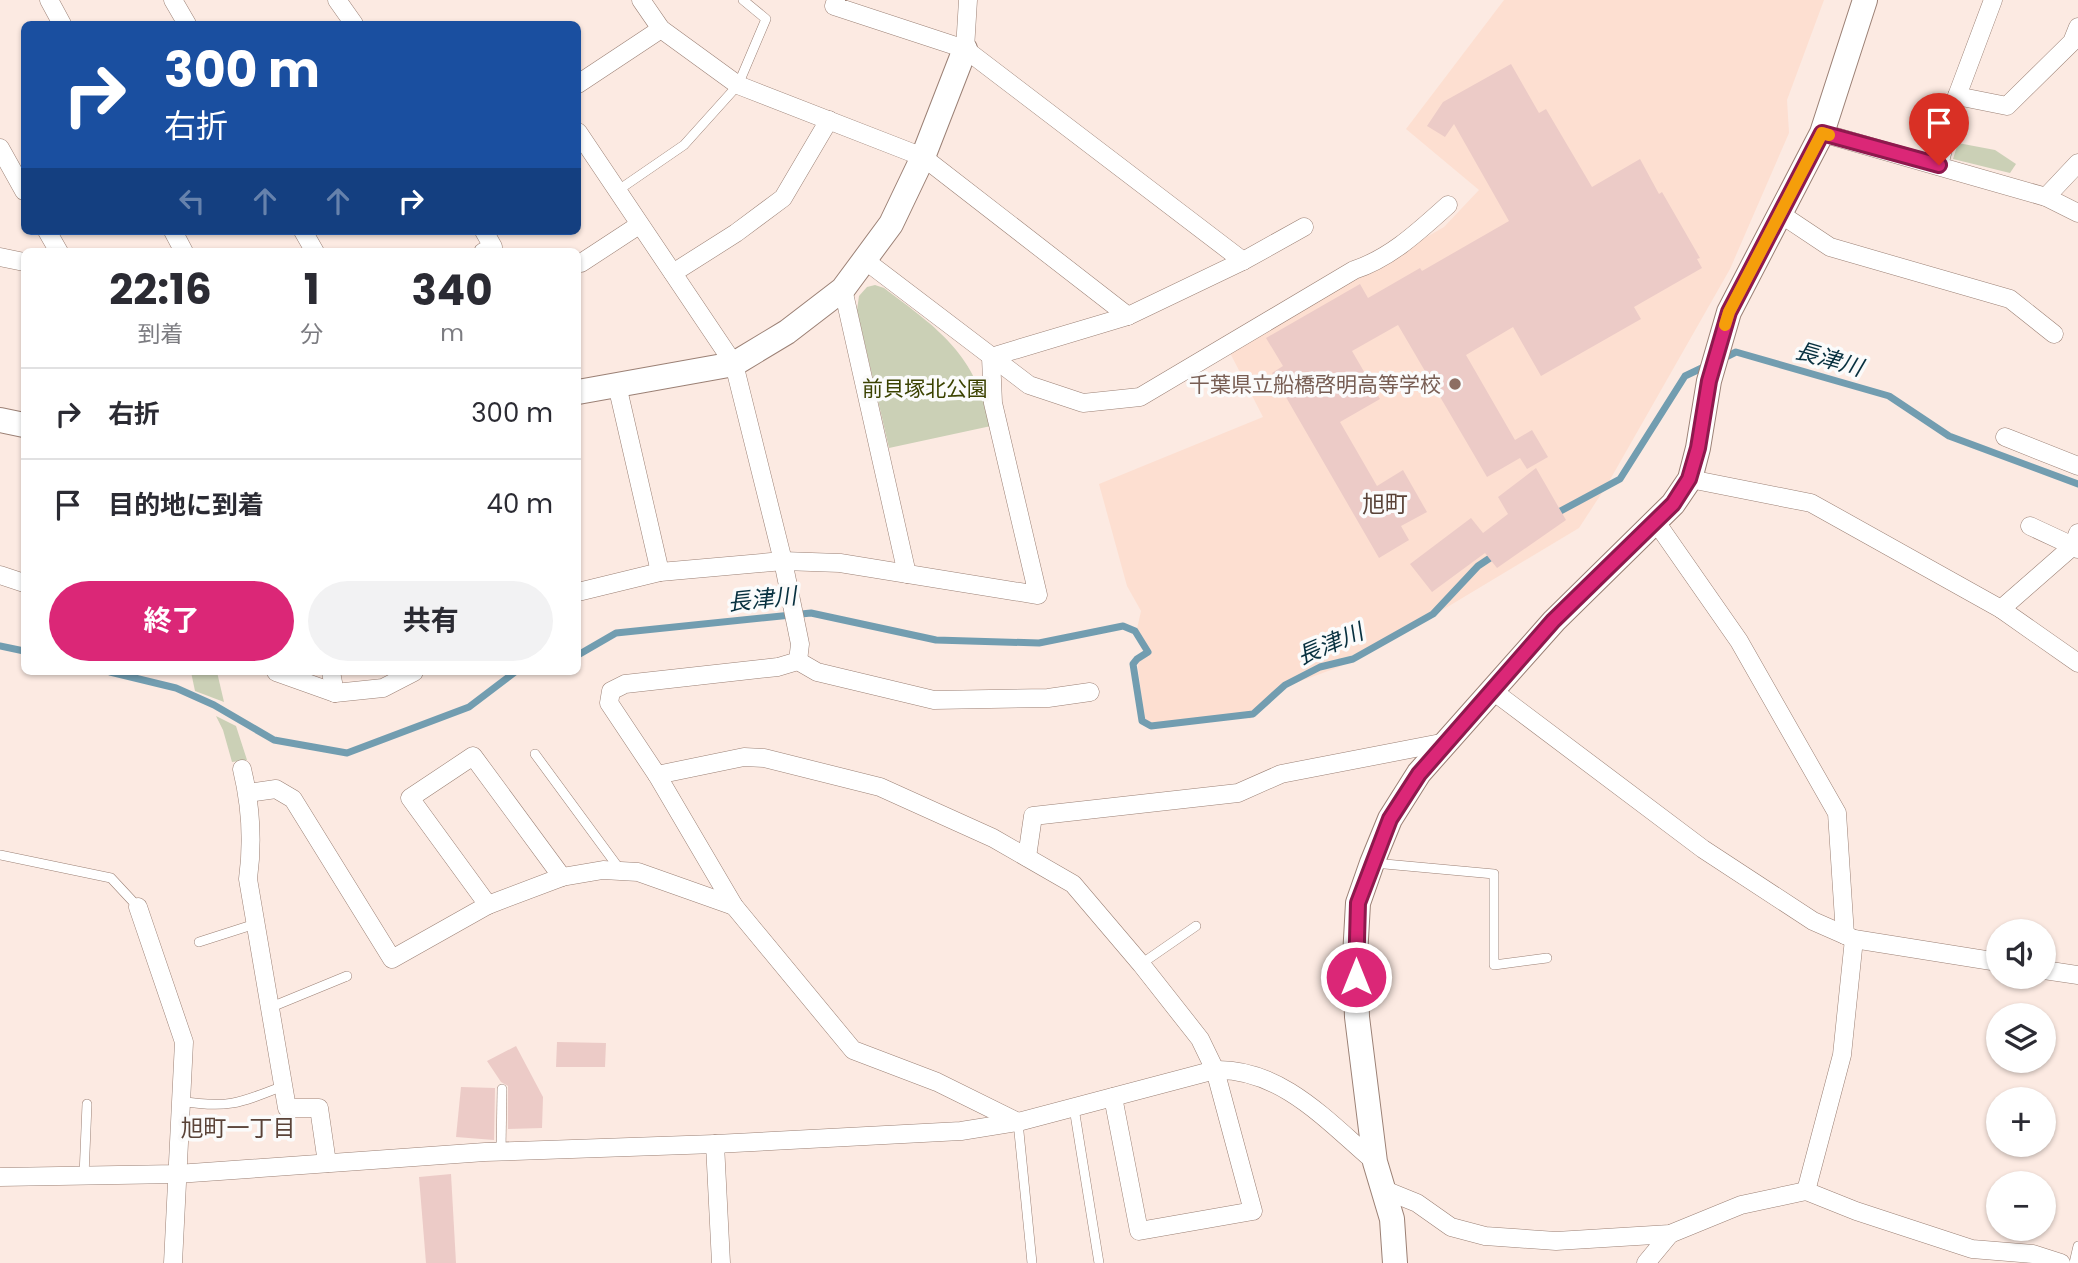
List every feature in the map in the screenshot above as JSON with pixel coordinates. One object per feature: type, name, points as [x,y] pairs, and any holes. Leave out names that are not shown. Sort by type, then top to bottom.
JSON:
[{"type":"street","points":[[49,0],[60,21]]},
{"type":"street","points":[[173,0],[185,21]]},
{"type":"street","points":[[337,0],[352,21]]},
{"type":"street","points":[[640,0],[661,29],[738,85],[923,157],[1128,316]]},
{"type":"street","points":[[836,0],[834,6],[965,49],[1243,261]]},
{"type":"street","points":[[581,391],[734,364],[786,332],[843,289],[866,261],[891,223],[923,157],[965,49],[968,0]]},
{"type":"street","points":[[1395,1263],[1392,1219],[1375,1162],[1357,1017],[1355,957],[1358,903],[1372,863],[1390,819],[1419,774],[1553,621],[1673,504],[1689,479],[1698,448],[1709,381],[1729,312],[1822,133],[1866,0]]},
{"type":"street","points":[[1939,165],[1957,96],[1993,0]]},
{"type":"street","points":[[1957,96],[2007,106],[2072,42],[2078,27]]},
{"type":"street","points":[[581,82],[661,29]]},
{"type":"street","points":[[673,274],[783,198],[829,120]]},
{"type":"street","points":[[1822,133],[2046,197],[2078,213]]},
{"type":"street","points":[[581,137],[734,364],[783,561],[800,645],[798,661]]},
{"type":"street","points":[[0,148],[21,186]]},
{"type":"street","points":[[2046,197],[2078,163]]},
{"type":"street","points":[[866,261],[1029,385],[1083,403],[1140,397],[1354,270],[1379,259],[1413,237],[1448,205]]},
{"type":"street","points":[[1779,213],[1830,247],[2010,299],[2054,334]]},
{"type":"street","points":[[581,263],[639,225]]},
{"type":"street","points":[[991,357],[1128,316],[1243,261],[1304,227]]},
{"type":"street","points":[[0,257],[21,261]]},
{"type":"street","points":[[843,289],[907,574]]},
{"type":"street","points":[[581,591],[660,572],[783,561],[840,563],[1038,595],[993,404],[991,357]]},
{"type":"street","points":[[617,385],[660,572]]},
{"type":"street","points":[[2005,437],[2078,466]]},
{"type":"street","points":[[1689,479],[1811,503],[2001,609],[2078,663]]},
{"type":"street","points":[[1656,522],[1739,640],[1837,813],[1849,937],[1842,1055],[1806,1191]]},
{"type":"street","points":[[2001,609],[2076,543],[2030,526]]},
{"type":"street","points":[[0,575],[21,582]]},
{"type":"street","points":[[1018,1122],[937,1082],[853,1050],[734,906],[656,775],[608,703],[611,691],[625,684],[778,667],[798,661],[817,672],[934,700],[1048,698],[1090,692]]},
{"type":"street","points":[[284,675],[335,693],[383,688],[408,675]]},
{"type":"street","points":[[332,675],[335,693]]},
{"type":"street","points":[[1493,691],[1703,849],[1813,921],[1849,937],[1986,960]]},
{"type":"street","points":[[1027,857],[1033,816],[1238,793],[1281,774],[1446,742]]},
{"type":"street","points":[[488,905],[410,798],[473,756],[562,877]]},
{"type":"street","points":[[656,775],[744,757],[764,758],[880,788],[993,838],[1073,884],[1200,1039],[1215,1070],[1253,1211],[1139,1231],[1113,1097]]},
{"type":"street","points":[[242,769],[248,793],[252,849],[248,879],[286,1108],[319,1108],[327,1163]]},
{"type":"street","points":[[248,793],[276,789],[293,799],[392,959],[488,905],[562,877],[603,870],[638,872],[734,906]]},
{"type":"street","points":[[138,907],[184,1042],[173,1263]]},
{"type":"street","points":[[2056,972],[2078,975]]},
{"type":"street","points":[[0,1177],[177,1174],[501,1151],[715,1144],[961,1131],[1018,1122],[1215,1070],[1235,1070],[1272,1080],[1305,1102],[1375,1162]]},
{"type":"street","points":[[715,1144],[721,1263]]},
{"type":"street","points":[[1385,1190],[1417,1203],[1451,1227],[1486,1236],[1556,1241],[1670,1234],[1741,1205],[1806,1191],[1856,1211],[1972,1249],[2033,1254],[2060,1263]]},
{"type":"street","points":[[1646,1263],[1670,1234]]},
{"type":"lane","points":[[617,191],[684,145],[738,85],[766,19],[743,0]]},
{"type":"lane","points":[[535,754],[621,871]]},
{"type":"lane","points":[[0,855],[111,878],[138,907]]},
{"type":"lane","points":[[1372,863],[1494,874],[1494,965],[1547,958]]},
{"type":"lane","points":[[199,942],[255,924]]},
{"type":"lane","points":[[1141,964],[1196,926]]},
{"type":"lane","points":[[270,1007],[347,976]]},
{"type":"lane","points":[[181,1101],[210,1106],[241,1103],[283,1086]]},
{"type":"lane","points":[[501,1151],[502,1089]]},
{"type":"lane","points":[[84,1176],[87,1104]]},
{"type":"lane","points":[[1073,1108],[1099,1263]]},
{"type":"lane","points":[[1018,1122],[1031,1263]]},
{"type":"lane","points":[[2074,1263],[2078,1246]]},
{"type":"shaded area","name":"千葉県立船橋啓明高等学校","points":[[1504,0],[1824,0],[1787,100],[1789,133],[1730,269],[1607,485],[1579,528],[1399,636],[1339,667],[1284,687],[1250,719],[1241,713],[1152,723],[1144,719],[1138,667],[1139,661],[1150,653],[1137,629],[1141,611],[1127,586],[1099,484],[1263,417],[1229,351],[1444,227],[1479,190],[1406,129]]},
{"type":"green space","points":[[1958,143],[1995,150],[2016,164],[2010,173],[1953,159]]},
{"type":"green space","name":"前貝塚北公園","points":[[875,285],[884,288],[922,317],[953,346],[975,380],[991,426],[889,448],[857,310],[859,296],[867,287]]},
{"type":"green space","points":[[192,675],[218,675],[224,702],[195,691]]},
{"type":"green space","points":[[216,716],[236,726],[247,760],[232,762]]},
{"type":"building","points":[[1511,64],[1539,113],[1546,109],[1592,187],[1640,159],[1700,258],[1697,259],[1702,268],[1634,307],[1641,319],[1541,376],[1513,327],[1466,355],[1515,440],[1532,430],[1548,457],[1527,469],[1520,458],[1487,477],[1398,325],[1352,351],[1380,399],[1340,422],[1377,486],[1403,470],[1427,512],[1401,526],[1409,540],[1379,558],[1272,373],[1283,366],[1266,338],[1360,284],[1368,298],[1420,268],[1422,271],[1509,221],[1454,124],[1445,137],[1427,126],[1443,102]]},
{"type":"building","points":[[1536,468],[1566,520],[1497,568],[1485,553],[1432,592],[1410,564],[1471,518],[1483,533],[1508,514],[1498,497]]},
{"type":"building","points":[[557,1042],[606,1043],[605,1067],[556,1067]]},
{"type":"building","points":[[516,1046],[543,1097],[542,1128],[508,1129],[508,1086],[501,1082],[487,1061]]},
{"type":"building","points":[[461,1087],[495,1088],[494,1140],[456,1137]]},
{"type":"building","points":[[451,1174],[456,1263],[426,1263],[419,1177]]},
{"type":"waterway","name":"長津川","points":[[1720,360],[1736,352],[1889,396],[1949,436],[2078,484]]},
{"type":"waterway","name":"長津川","points":[[1555,514],[1620,479],[1685,376],[1706,366]]},
{"type":"waterway","name":"長津川","points":[[581,653],[616,633],[811,613],[936,640],[1039,643],[1123,626],[1135,631],[1148,652],[1133,664],[1142,721],[1151,726],[1253,714],[1285,685],[1320,667],[1353,659],[1433,614],[1478,566],[1496,554]]},
{"type":"waterway","name":"長津川","points":[[0,646],[21,650]]},
{"type":"waterway","name":"長津川","points":[[122,675],[176,688],[214,705],[274,740],[347,753],[469,707],[511,675]]},
{"type":"slow traffic","points":[[1725,325],[1729,312],[1822,133],[1829,135]]},
{"type":"place","name":"千葉県立船橋啓明高等学校","points":[[1455,384]]},
{"type":"district","name":"旭町","points":[[1385,504]]},
{"type":"district","name":"旭町一丁目","points":[[238,1128]]},
{"type":"route","points":[[1356,977],[1358,903],[1390,819],[1419,774],[1553,621],[1673,504],[1689,479],[1698,448],[1709,381],[1729,312],[1822,133],[1939,165]]}]
